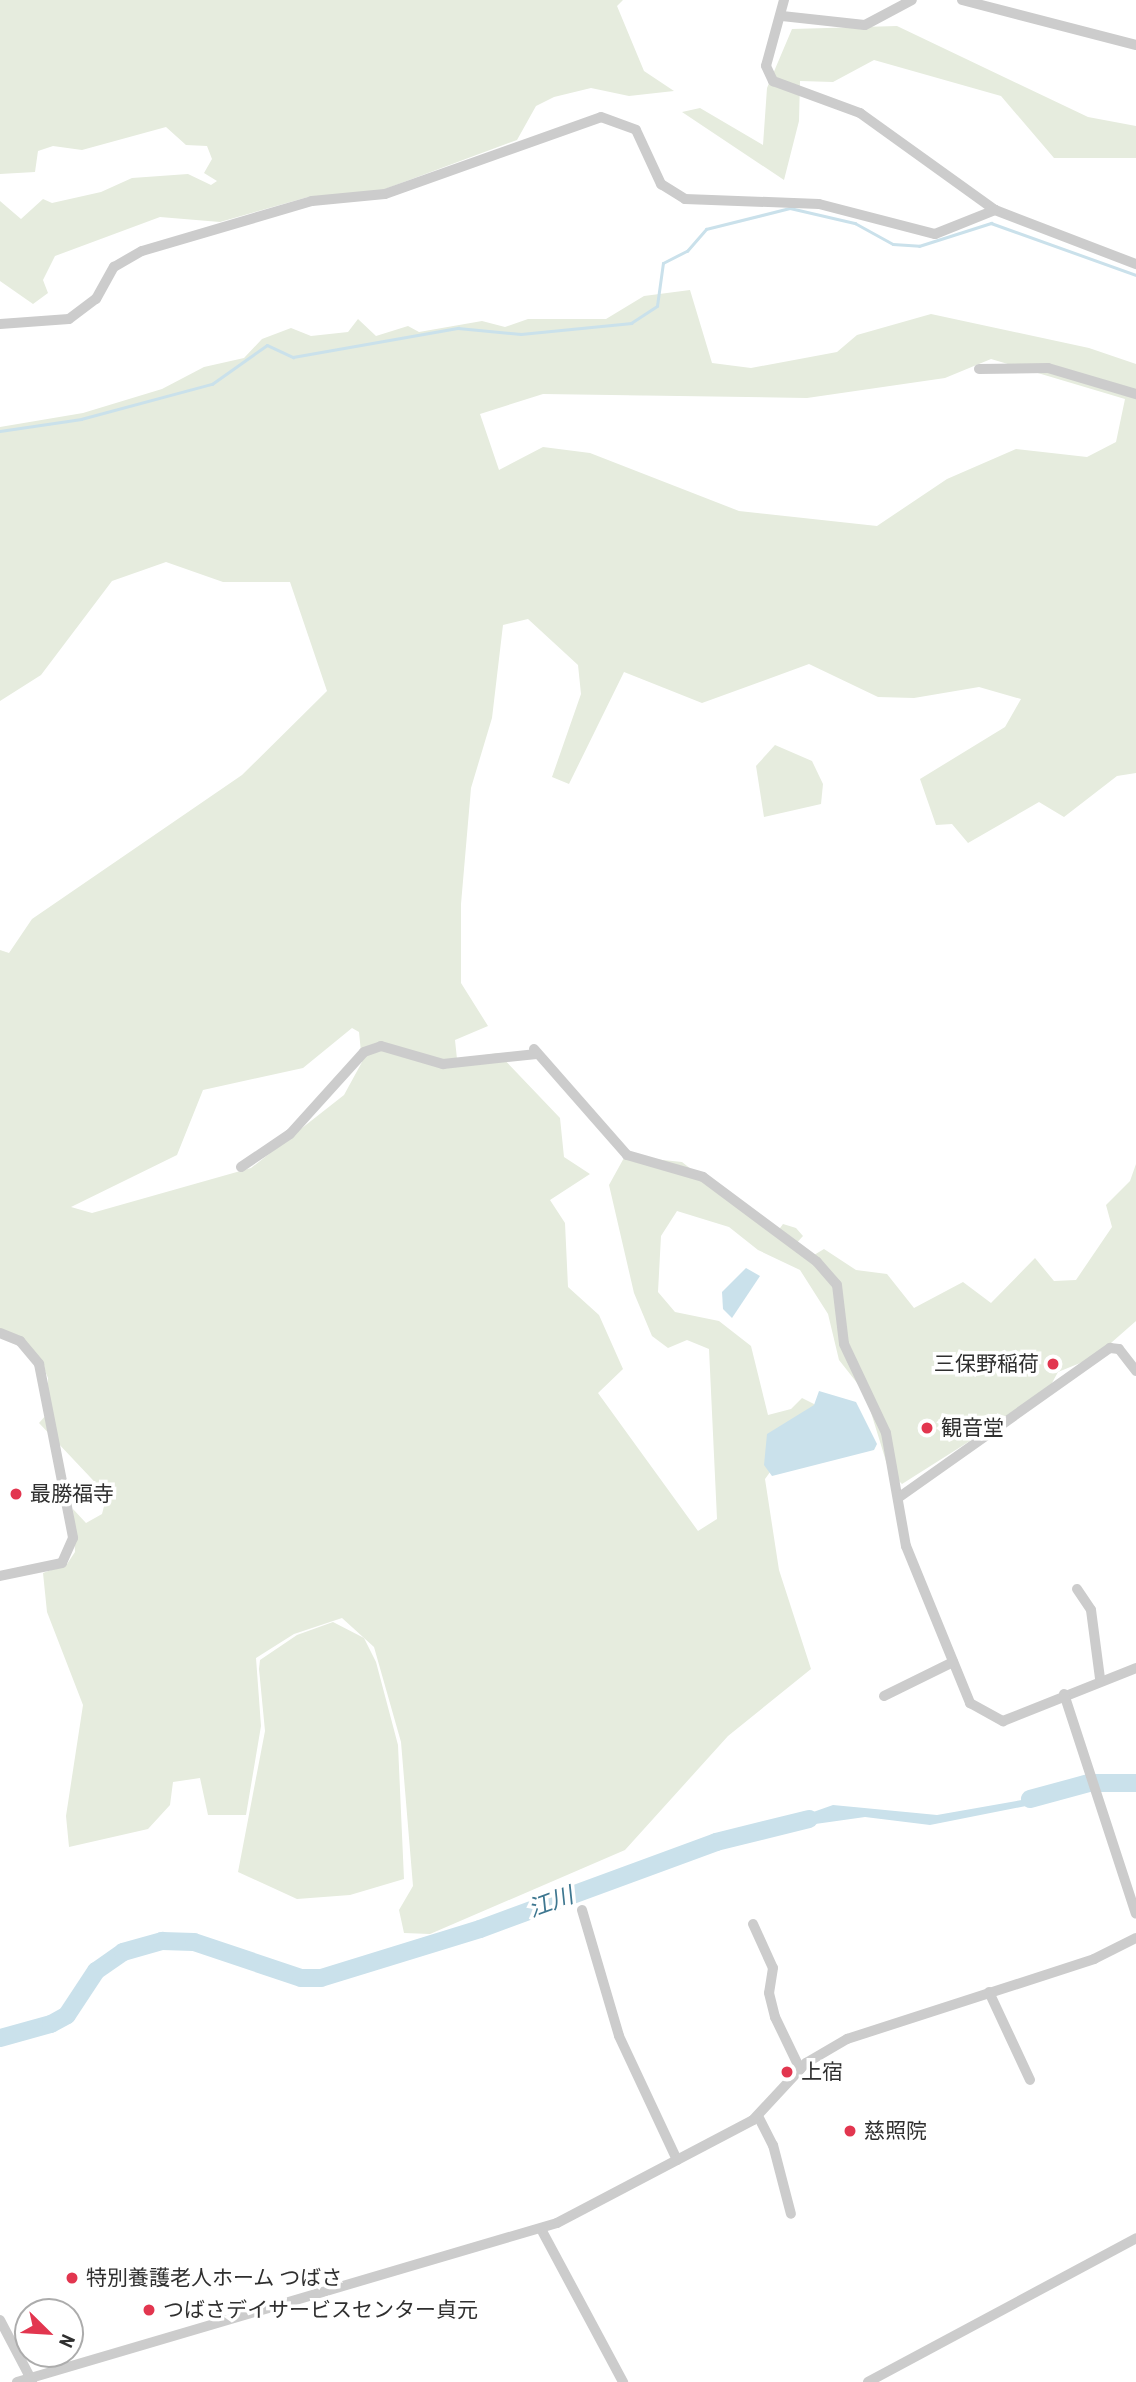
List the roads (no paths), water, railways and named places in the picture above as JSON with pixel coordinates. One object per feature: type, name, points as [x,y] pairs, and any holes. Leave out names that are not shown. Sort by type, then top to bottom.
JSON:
[{"type":"street","points":[[784,0],[782,16],[766,66],[773,81],[860,113],[995,210],[1136,264]]},
{"type":"street","points":[[782,16],[864,24],[912,0]]},
{"type":"street","points":[[962,0],[1136,46]]},
{"type":"street","points":[[0,324],[69,319],[96,299],[114,267],[142,251],[312,201],[385,194],[601,117],[636,130],[661,184],[685,200],[819,204],[935,234],[995,210]]},
{"type":"street","points":[[979,369],[1048,368],[1136,394]]},
{"type":"street","points":[[240,1167],[290,1134],[364,1052],[381,1046],[443,1064],[535,1051],[627,1155],[703,1177],[829,1274],[841,1296],[849,1361],[886,1433],[906,1546],[970,1703],[1003,1721],[1100,1678],[1136,1668]]},
{"type":"street","points":[[0,1333],[20,1341],[38,1364],[73,1538],[62,1563],[0,1576]]},
{"type":"street","points":[[898,1498],[1110,1348],[1119,1349],[1136,1371]]},
{"type":"street","points":[[1077,1589],[1091,1610],[1100,1678]]},
{"type":"street","points":[[884,1696],[953,1662]]},
{"type":"street","points":[[1064,1694],[1136,1914]]},
{"type":"street","points":[[582,1910],[619,2036],[677,2160]]},
{"type":"street","points":[[753,1924],[772,1968],[769,1993],[775,2017],[800,2068]]},
{"type":"street","points":[[17,2382],[541,2229],[758,2116],[800,2068],[847,2039],[1094,1959],[1136,1938]]},
{"type":"street","points":[[989,1992],[1012,2052],[1030,2080]]},
{"type":"street","points":[[758,2116],[773,2146],[791,2214]]},
{"type":"street","points":[[541,2229],[623,2382]]},
{"type":"street","points":[[868,2382],[1136,2238]]},
{"type":"street","points":[[0,2320],[31,2379]]},
{"type":"water","points":[[746,1268],[760,1276],[732,1318],[723,1309],[722,1292]]},
{"type":"water","points":[[819,1391],[856,1402],[877,1444],[874,1450],[772,1476],[764,1465],[767,1434],[814,1405]]},
{"type":"water","points":[[1097,1775],[1136,1778],[1136,1787],[1103,1790]]},
{"type":"water","points":[[1050,1795],[1041,1803],[930,1825],[865,1817],[794,1827],[785,1822],[833,1805],[937,1815]]},
{"type":"waterway","points":[[0,431],[81,419],[212,384],[267,345],[293,357],[458,328],[521,334],[631,323],[657,306],[663,263],[687,251],[706,229],[790,208],[855,223],[893,244],[919,246],[991,223],[1136,275]]},
{"type":"waterway","name":"江川","points":[[1030,1799],[1089,1783],[1136,1783]]},
{"type":"waterway","name":"江川","points":[[0,2038],[51,2024],[67,2015],[96,1971],[123,1952],[162,1941],[194,1942],[301,1978],[321,1978],[480,1929],[716,1842],[809,1819]]},
{"type":"place","name":"三保野稲荷","points":[[1053,1364]]},
{"type":"place","name":"観音堂","points":[[927,1428]]},
{"type":"place","name":"最勝福寺","points":[[16,1494]]},
{"type":"place","name":"上宿","points":[[787,2072]]},
{"type":"place","name":"慈照院","points":[[850,2131]]},
{"type":"place","name":"特別養護老人ホーム つばさ","points":[[72,2278]]},
{"type":"place","name":"つばさデイサービスセンター貞元","points":[[149,2310]]}]
